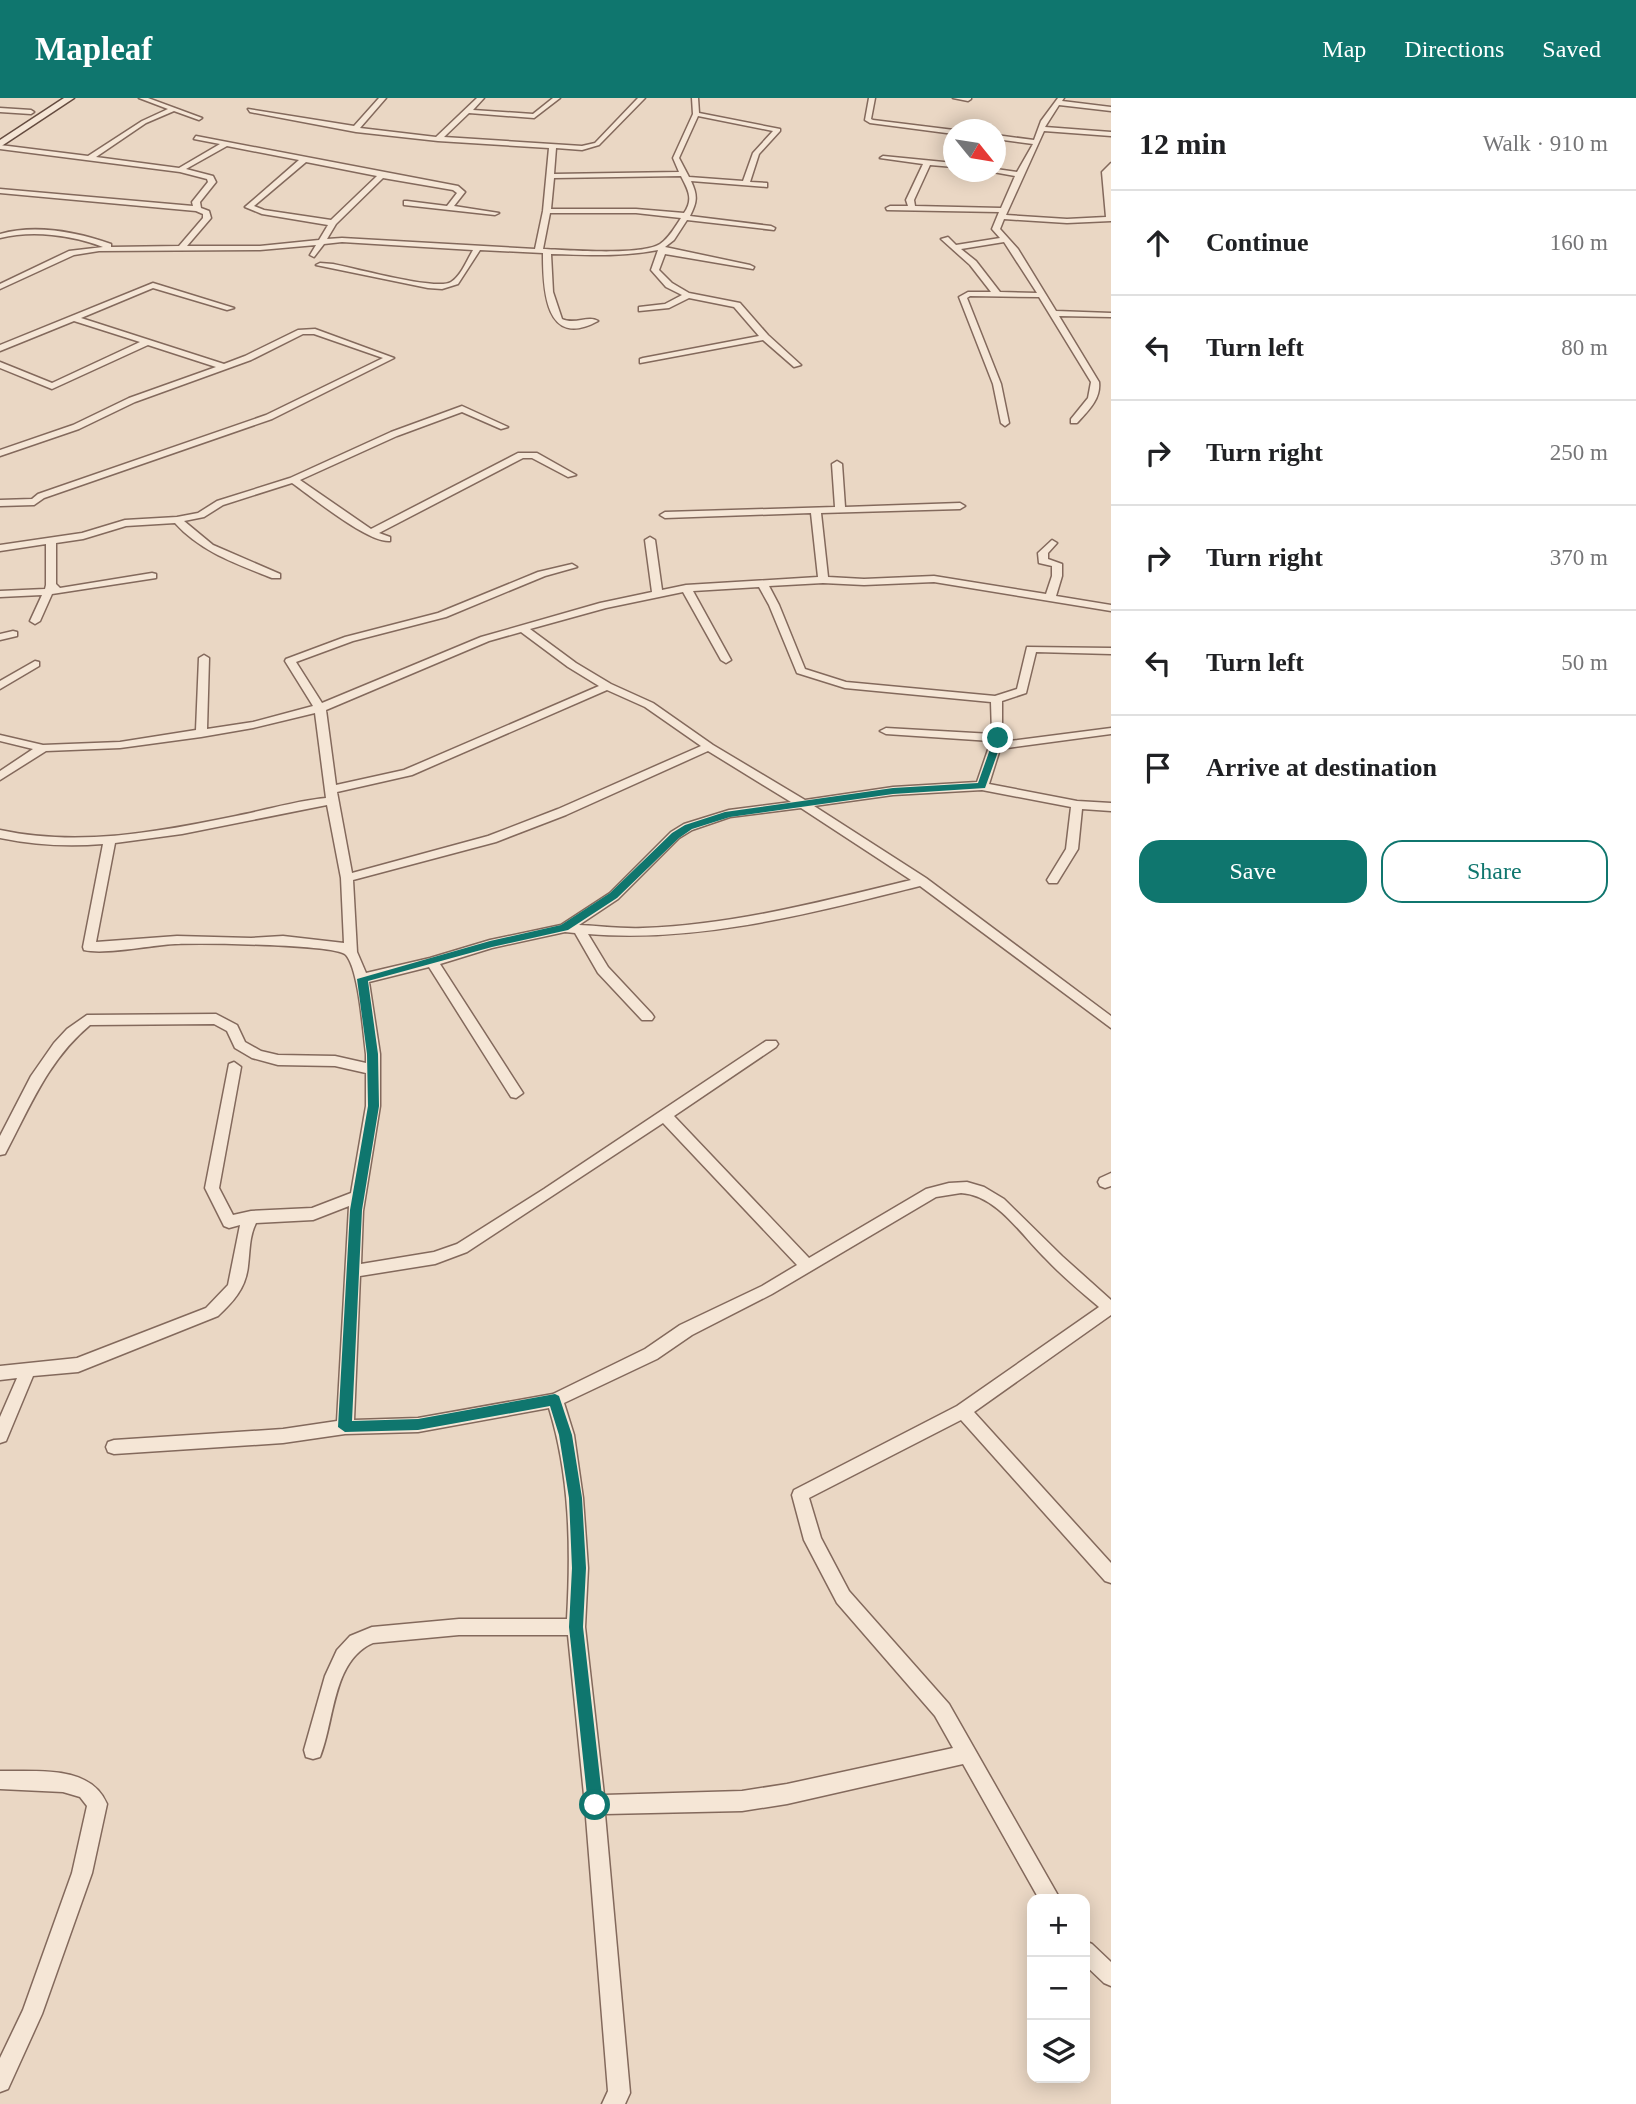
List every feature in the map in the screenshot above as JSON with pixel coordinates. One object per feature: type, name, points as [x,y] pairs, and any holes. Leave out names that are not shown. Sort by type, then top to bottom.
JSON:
[{"type":"street","points":[[0,133],[52,98]]},
{"type":"street","points":[[0,146],[71,98]]},
{"type":"street","points":[[142,98],[199,118]]},
{"type":"street","points":[[355,128],[383,98]]},
{"type":"street","points":[[438,139],[481,98]]},
{"type":"street","points":[[466,111],[534,116],[557,98]]},
{"type":"street","points":[[250,110],[355,128],[363,132],[582,148],[597,144],[642,98]]},
{"type":"street","points":[[695,98],[696,114],[676,158],[694,195],[693,206],[661,249],[655,270],[669,285],[687,295],[737,305],[765,337],[797,365]]},
{"type":"street","points":[[872,98],[868,120],[872,122],[943,130]]},
{"type":"street","points":[[956,98],[968,99],[967,109]]},
{"type":"street","points":[[1074,421],[1092,400],[1097,389],[1095,382],[1014,249],[996,229],[1019,174],[1037,142],[1044,121],[1060,100],[1111,109]]},
{"type":"street","points":[[91,158],[144,122],[174,109]]},
{"type":"street","points":[[0,110],[31,112]]},
{"type":"street","points":[[696,114],[778,130],[756,153],[746,182]]},
{"type":"street","points":[[1042,129],[1111,134]]},
{"type":"street","points":[[196,138],[459,190],[461,192],[449,208]]},
{"type":"street","points":[[1006,138],[1037,142]]},
{"type":"street","points":[[180,170],[227,143]]},
{"type":"street","points":[[0,146],[180,170],[210,178],[212,182],[196,202],[197,209]]},
{"type":"street","points":[[553,146],[543,251],[554,313],[559,321],[566,324],[594,321]]},
{"type":"street","points":[[306,158],[249,206],[262,212],[333,223]]},
{"type":"street","points":[[883,158],[943,164]]},
{"type":"street","points":[[912,208],[912,194],[927,163]]},
{"type":"street","points":[[890,208],[1003,213],[1067,221],[1111,219],[1106,207],[1110,186],[1106,172],[1111,165]]},
{"type":"street","points":[[1006,172],[1019,174]]},
{"type":"street","points":[[314,255],[333,223],[381,176]]},
{"type":"street","points":[[551,176],[685,177],[764,185]]},
{"type":"street","points":[[0,191],[197,209],[206,214],[207,218],[181,249]]},
{"type":"street","points":[[407,203],[495,213]]},
{"type":"street","points":[[547,211],[636,211],[771,228]]},
{"type":"street","points":[[0,236],[19,231],[92,240],[116,249]]},
{"type":"street","points":[[945,239],[957,247],[997,294]]},
{"type":"street","points":[[957,247],[1004,240]]},
{"type":"street","points":[[0,287],[72,253],[116,249],[273,247],[322,241],[543,251],[618,252],[661,249],[750,267]]},
{"type":"street","points":[[320,265],[349,267],[411,283],[445,286],[456,282],[477,249]]},
{"type":"street","points":[[0,348],[153,285],[230,308]]},
{"type":"street","points":[[1005,423],[997,384],[963,301],[968,294],[1041,295]]},
{"type":"street","points":[[642,309],[682,301],[687,295]]},
{"type":"street","points":[[1051,313],[1111,315]]},
{"type":"street","points":[[74,318],[225,367]]},
{"type":"street","points":[[0,453],[76,427],[132,400],[225,367],[308,331],[390,358],[269,416],[41,496],[34,502],[0,503]]},
{"type":"street","points":[[643,361],[765,337]]},
{"type":"street","points":[[0,365],[52,386],[147,342]]},
{"type":"street","points":[[0,548],[83,537],[125,523],[177,520],[201,515],[232,499],[293,480],[341,457],[456,410],[466,409],[504,426]]},
{"type":"street","points":[[371,533],[522,455],[534,455],[571,475]]},
{"type":"street","points":[[837,464],[841,510]]},
{"type":"street","points":[[293,480],[371,533],[387,539]]},
{"type":"street","points":[[665,516],[960,506]]},
{"type":"street","points":[[816,511],[823,580]]},
{"type":"street","points":[[177,520],[186,531],[204,543],[276,576]]},
{"type":"street","points":[[650,540],[657,593]]},
{"type":"street","points":[[35,621],[53,589],[51,541]]},
{"type":"street","points":[[1050,597],[1057,564],[1043,561],[1043,553],[1052,543]]},
{"type":"street","points":[[345,1427],[348,1326],[358,1197],[373,1106],[373,1070],[362,979],[351,952],[347,878],[320,708],[290,661],[349,639],[442,615],[542,574],[572,567]]},
{"type":"street","points":[[0,594],[152,576]]},
{"type":"street","points":[[0,738],[43,747],[120,745],[253,725],[320,708],[485,639],[604,605],[686,588],[823,580],[864,582],[934,579],[1111,608]]},
{"type":"street","points":[[762,584],[775,601],[792,656],[801,671],[845,685],[996,699],[1022,691],[1031,649],[1111,651]]},
{"type":"street","points":[[686,588],[726,660]]},
{"type":"street","points":[[523,629],[607,686],[649,705],[709,747],[805,804],[922,881],[1108,1016]]},
{"type":"street","points":[[0,637],[13,634]]},
{"type":"street","points":[[201,734],[204,658]]},
{"type":"street","points":[[0,686],[35,664]]},
{"type":"street","points":[[0,834],[80,842],[110,839],[168,832],[300,804],[408,773],[607,686]]},
{"type":"street","points":[[982,786],[997,742],[996,699]]},
{"type":"street","points":[[886,731],[997,742],[1111,731]]},
{"type":"street","points":[[0,776],[43,747]]},
{"type":"street","points":[[347,878],[492,839],[562,813],[709,747]]},
{"type":"street","points":[[565,928],[614,895],[675,835],[688,827],[729,814],[893,791],[982,786],[1077,805],[1111,807]]},
{"type":"street","points":[[1053,880],[1072,849],[1077,805]]},
{"type":"street","points":[[110,839],[89,947],[177,940],[282,940],[340,946],[351,952]]},
{"type":"street","points":[[362,979],[490,944],[565,928],[645,932],[713,924],[849,900],[922,881]]},
{"type":"street","points":[[579,929],[603,970],[648,1017]]},
{"type":"street","points":[[432,962],[516,1093]]},
{"type":"street","points":[[0,1150],[49,1059],[74,1029],[87,1020],[216,1019],[232,1028],[240,1045],[257,1055],[278,1059],[335,1061],[373,1070]]},
{"type":"street","points":[[354,1270],[435,1258],[462,1248],[771,1044]]},
{"type":"street","points":[[234,1067],[212,1188],[229,1222],[251,1217],[313,1214],[358,1197]]},
{"type":"street","points":[[664,1115],[808,1266]]},
{"type":"street","points":[[114,1447],[283,1436],[345,1427],[418,1425],[555,1400],[651,1353],[686,1330],[808,1266],[931,1193],[954,1186],[966,1187],[989,1196],[1011,1213],[1051,1255],[1110,1308],[963,1411],[800,1495],[813,1540],[843,1597],[942,1710],[1047,1894]]},
{"type":"street","points":[[0,1373],[78,1365],[212,1312],[227,1301],[239,1283],[244,1230],[251,1217]]},
{"type":"street","points":[[0,1436],[28,1370]]},
{"type":"street","points":[[555,1400],[566,1435],[575,1498],[579,1568],[576,1627],[595,1805],[619,2093],[612,2104]]},
{"type":"street","points":[[963,1411],[1111,1575]]},
{"type":"street","points":[[313,1750],[334,1676],[343,1656],[356,1642],[372,1635],[459,1627],[576,1627]]},
{"type":"street","points":[[595,1805],[742,1801],[787,1794],[967,1754]]},
{"type":"street","points":[[0,1780],[63,1782],[86,1790],[97,1804],[82,1873],[32,2014],[0,2081]]},
{"type":"street","points":[[1090,1956],[1111,1976]]},
{"type":"route","points":[[595,1805],[576,1627],[579,1568],[575,1498],[566,1435],[555,1400],[418,1425],[345,1427],[348,1326],[354,1270],[356,1210],[373,1106],[373,1054],[362,979],[490,944],[565,928],[614,895],[640,873],[675,835],[688,827],[729,814],[893,791],[982,786],[998,738]]}]
